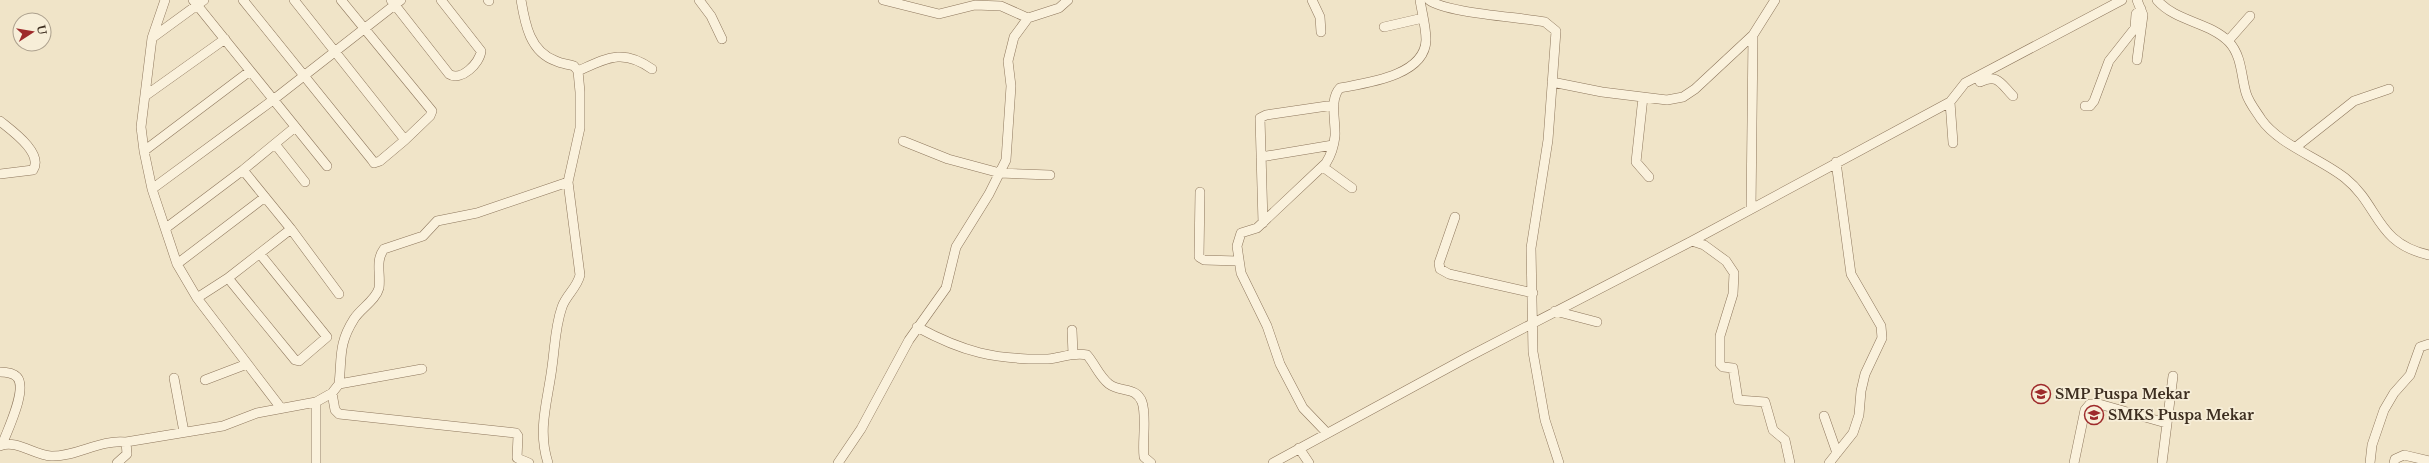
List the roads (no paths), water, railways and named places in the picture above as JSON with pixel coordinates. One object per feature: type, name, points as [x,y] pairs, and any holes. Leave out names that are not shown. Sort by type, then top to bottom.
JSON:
[{"type":"street","points":[[165,0],[152,38],[142,127],[144,151],[152,189],[178,264],[197,298],[281,408]]},
{"type":"street","points":[[243,0],[374,163],[380,161],[405,140],[430,116],[432,111],[342,0]]},
{"type":"street","points":[[294,0],[405,140]]},
{"type":"street","points":[[152,189],[273,100],[365,29],[396,2],[449,74],[456,77],[462,76],[480,57],[481,51],[441,0]]},
{"type":"street","points":[[521,0],[526,29],[536,46],[543,54],[556,62],[574,66],[578,71],[580,92],[580,128],[568,182],[580,276],[578,282],[563,305],[554,334],[552,368],[542,421],[543,443],[548,463]]},
{"type":"street","points":[[700,0],[711,16],[722,39]]},
{"type":"street","points":[[883,0],[939,14],[967,6],[1001,6],[1028,18]]},
{"type":"street","points":[[838,463],[861,429],[917,327],[946,288],[956,247],[1000,173],[1006,160],[1011,86],[1009,53],[1014,37],[1028,18],[1059,8],[1068,0]]},
{"type":"street","points":[[1312,0],[1320,17],[1321,32]]},
{"type":"street","points":[[1327,433],[1307,413],[1296,396],[1280,364],[1267,326],[1241,273],[1238,261],[1237,246],[1239,235],[1255,230],[1323,168],[1331,155],[1333,145],[1334,97],[1340,88],[1367,84],[1410,66],[1423,50],[1426,41],[1420,0]]},
{"type":"street","points":[[1429,0],[1437,5],[1527,18],[1550,24],[1554,28],[1556,35],[1548,140],[1531,248],[1534,352],[1540,394],[1559,463]]},
{"type":"street","points":[[1552,82],[1602,92],[1674,100],[1689,94],[1753,35],[1775,0]]},
{"type":"street","points":[[1953,142],[1953,99],[1957,91],[1965,83],[2122,0]]},
{"type":"street","points":[[2137,0],[2141,9],[2141,35],[2137,60]]},
{"type":"street","points":[[2157,0],[2168,10],[2211,30],[2228,41],[2238,56],[2250,102],[2272,131],[2286,142],[2331,167],[2356,188],[2377,221],[2391,237],[2407,248],[2429,255]]},
{"type":"street","points":[[152,38],[198,2],[294,128],[327,166]]},
{"type":"street","points":[[2085,106],[2090,106],[2094,101],[2109,61],[2133,32],[2136,14],[2141,9]]},
{"type":"street","points":[[2228,41],[2250,16]]},
{"type":"street","points":[[1384,27],[1423,18]]},
{"type":"street","points":[[1751,209],[1753,35]]},
{"type":"street","points":[[145,96],[225,39]]},
{"type":"street","points":[[578,71],[599,60],[624,56],[642,62],[652,69]]},
{"type":"street","points":[[144,151],[250,71]]},
{"type":"street","points":[[1273,463],[1533,322],[1692,241],[1992,77],[1996,78],[2013,96]]},
{"type":"street","points":[[2296,147],[2354,100],[2389,89]]},
{"type":"street","points":[[1643,97],[1636,162],[1650,177]]},
{"type":"street","points":[[1263,223],[1262,157],[1259,122],[1263,116],[1334,105]]},
{"type":"street","points":[[0,121],[24,142],[34,155],[36,163],[33,170],[0,174]]},
{"type":"street","points":[[166,228],[243,170],[294,128]]},
{"type":"street","points":[[903,141],[948,159],[1000,173],[1050,175]]},
{"type":"street","points":[[275,144],[305,182]]},
{"type":"street","points":[[1262,157],[1333,145]]},
{"type":"street","points":[[1829,463],[1853,433],[1859,415],[1861,391],[1865,374],[1882,338],[1881,326],[1851,274],[1836,162]]},
{"type":"street","points":[[1323,168],[1352,188]]},
{"type":"street","points":[[243,170],[291,229],[340,294]]},
{"type":"street","points":[[0,372],[12,373],[18,378],[22,391],[1,445],[12,444],[52,456],[116,441],[126,442],[223,426],[257,413],[316,402],[332,393],[339,384],[339,355],[343,340],[354,319],[376,294],[379,288],[379,259],[384,249],[423,236],[437,221],[477,213],[568,182]]},
{"type":"street","points":[[1200,192],[1199,257],[1204,260],[1238,261]]},
{"type":"street","points":[[178,264],[264,197]]},
{"type":"street","points":[[1455,217],[1439,263],[1440,269],[1449,274],[1533,293]]},
{"type":"street","points":[[197,298],[228,278],[291,229]]},
{"type":"street","points":[[1692,241],[1704,245],[1731,267],[1735,282],[1720,336],[1720,364],[1723,367],[1733,368],[1738,400],[1766,402],[1773,430],[1785,440],[1790,463]]},
{"type":"street","points":[[228,278],[295,360],[299,361],[327,337],[260,254]]},
{"type":"street","points":[[1555,311],[1597,322]]},
{"type":"street","points":[[917,327],[959,348],[991,355],[1050,359],[1073,354],[1088,355],[1097,371],[1110,384],[1136,392],[1139,395],[1143,403],[1144,457],[1151,463]]},
{"type":"street","points":[[1072,330],[1073,354]]},
{"type":"street","points":[[2370,463],[2372,445],[2384,410],[2394,393],[2410,376],[2420,347],[2429,344]]},
{"type":"street","points":[[205,380],[247,364]]},
{"type":"street","points":[[339,384],[422,369]]},
{"type":"street","points":[[2162,463],[2173,376]]},
{"type":"street","points":[[174,378],[184,432]]},
{"type":"street","points":[[332,393],[335,410],[339,414],[516,433],[518,436],[517,458],[529,463]]},
{"type":"street","points":[[316,402],[316,463]]},
{"type":"street","points":[[2074,463],[2085,410],[2090,404],[2099,404],[2166,423]]},
{"type":"street","points":[[1824,416],[1837,453]]},
{"type":"street","points":[[117,463],[126,454],[126,442]]},
{"type":"street","points":[[1299,448],[1309,463]]},
{"type":"street","points":[[2394,463],[2395,459],[2404,455],[2429,461]]},
{"type":"place","name":"SMP Puspa Mekar","points":[[2041,394]]},
{"type":"place","name":"SMKS Puspa Mekar","points":[[2094,415]]}]
